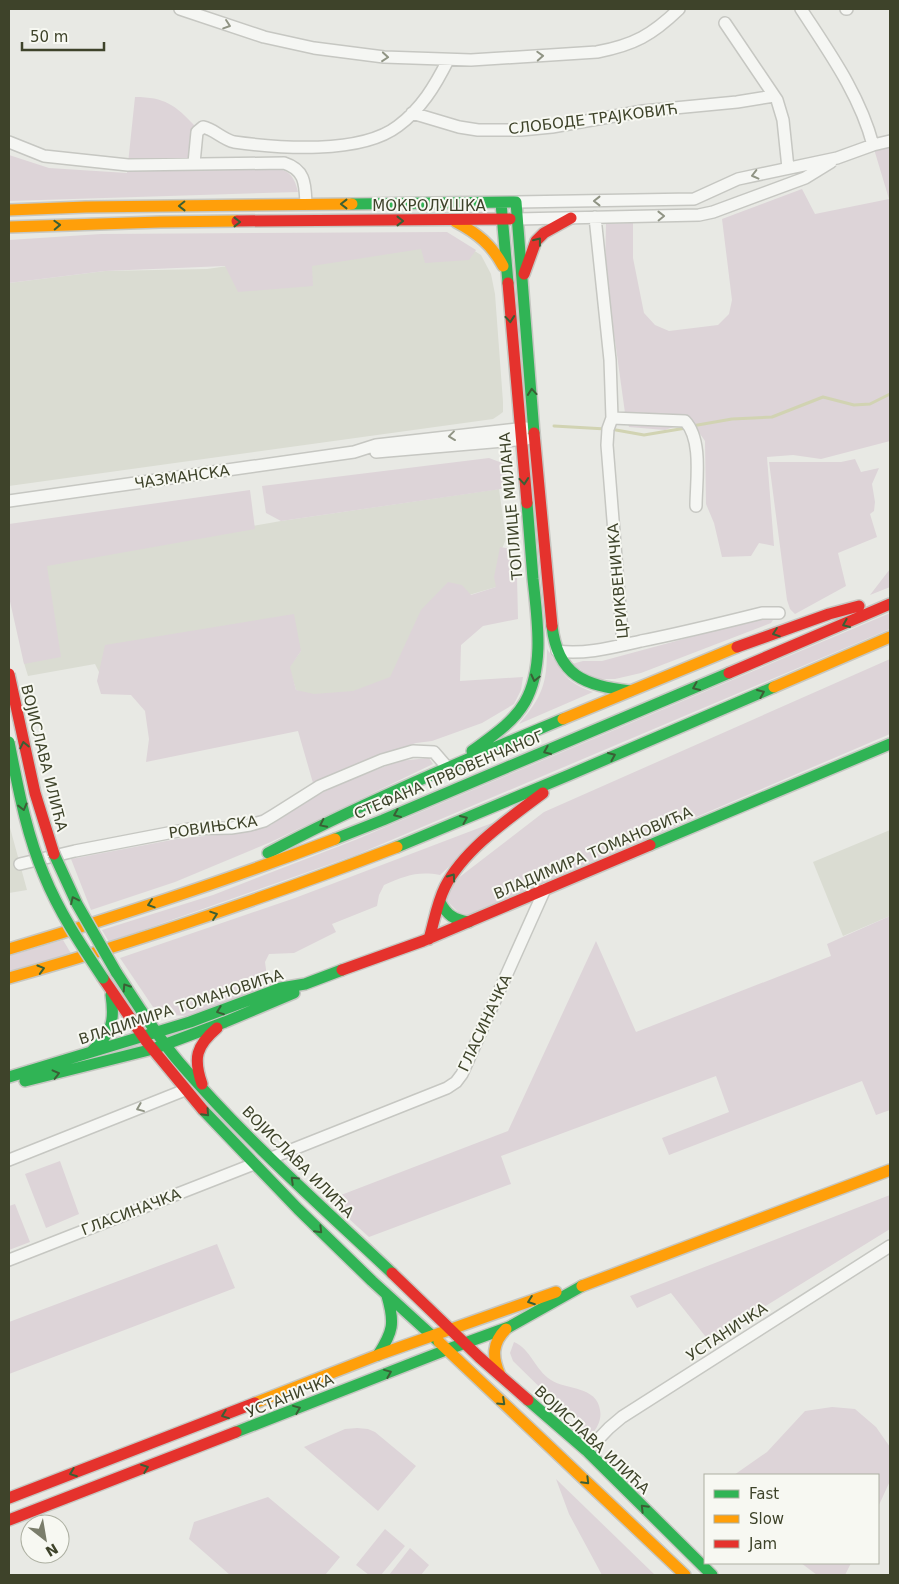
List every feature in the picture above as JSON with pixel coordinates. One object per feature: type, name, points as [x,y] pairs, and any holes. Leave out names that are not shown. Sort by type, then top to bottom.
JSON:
[{"type":"main road","name":"МОКРОЛУШКА","points":[[9,210],[96,207],[516,202]]},
{"type":"main road","name":"ТОПЛИЦЕ МИЛАНА","points":[[516,202],[553,639],[557,651],[571,672],[583,681],[602,687],[630,691]]},
{"type":"main road","name":"ТОПЛИЦЕ МИЛАНА","points":[[447,767],[500,730],[523,706],[533,686],[537,664],[535,600],[500,203]]},
{"type":"main road","points":[[522,277],[536,241],[544,233],[571,218]]},
{"type":"main road","name":"МОКРОЛУШКА","points":[[9,227],[150,222],[517,219]]},
{"type":"main road","points":[[452,221],[488,241],[498,254],[506,270]]},
{"type":"main road","points":[[535,600],[550,599]]},
{"type":"main road","points":[[214,884],[314,829],[447,767],[727,651],[855,607],[890,600]]},
{"type":"main road","name":"СТЕФАНА ПРВОВЕНЧАНОГ","points":[[9,949],[214,884],[383,820],[890,604]]},
{"type":"main road","points":[[9,978],[168,930],[254,901],[347,866],[890,638]]},
{"type":"main road","name":"ВОЈИСЛАВА ИЛИЋА","points":[[9,674],[31,776],[49,840],[77,906],[116,972],[166,1045],[204,1090],[271,1158],[502,1378],[586,1452],[712,1575]]},
{"type":"main road","name":"ВОЈИСЛАВА ИЛИЋА","points":[[9,742],[26,818],[50,889],[67,922],[111,991],[185,1090],[254,1164],[387,1296],[419,1323],[685,1575]]},
{"type":"main road","name":"ВЛАДИМИРА ТОМАНОВИЋА","points":[[9,1077],[190,1022],[281,988],[305,984],[429,939],[890,744]]},
{"type":"main road","points":[[429,939],[446,885],[456,870],[526,806],[567,775]]},
{"type":"main road","points":[[440,902],[448,916],[452,919],[469,922]]},
{"type":"main road","name":"ВЛАДИМИРА ТОМАНОВИЋА","points":[[9,1085],[166,1045],[292,995],[305,984]]},
{"type":"main road","points":[[90,1052],[104,1040],[112,1029],[114,1011],[111,991]]},
{"type":"main road","points":[[204,1090],[196,1063],[198,1049],[208,1035],[225,1022]]},
{"type":"main road","name":"УСТАНИЧКА","points":[[9,1520],[509,1327],[578,1288],[890,1170]]},
{"type":"main road","name":"УСТАНИЧКА","points":[[9,1498],[378,1355],[552,1293],[578,1288]]},
{"type":"main road","points":[[378,1355],[388,1340],[393,1324],[387,1296]]},
{"type":"main road","points":[[502,1378],[493,1358],[495,1341],[499,1334],[509,1327]]},
{"type":"street","points":[[180,9],[264,37],[314,48],[384,57],[448,60],[597,52],[621,47],[639,40],[654,31],[680,9]]},
{"type":"street","points":[[801,9],[846,80],[864,119],[873,145]]},
{"type":"street","points":[[725,23],[780,107],[788,168]]},
{"type":"street","points":[[194,163],[197,132],[203,127],[208,128],[226,140],[258,146],[330,146],[367,140],[383,134],[396,128],[412,113],[432,90],[448,60]]},
{"type":"street","name":"СЛОБОДЕ ТРАЈКОВИЋ","points":[[412,113],[459,127],[478,130],[520,130],[552,127],[643,111],[720,104],[774,96]]},
{"type":"street","name":"МОКРОЛУШКА","points":[[516,202],[694,199],[738,179],[837,158],[890,141]]},
{"type":"street","points":[[9,142],[44,156],[80,161],[155,166],[194,163],[280,162],[297,169],[303,178],[306,204]]},
{"type":"street","name":"МОКРОЛУШКА","points":[[517,219],[688,216],[714,212],[805,178],[837,158]]},
{"type":"street","name":"ЦРИКВЕНИЧКА","points":[[595,217],[610,360],[612,418],[608,429],[607,445],[623,646],[762,613],[779,613]]},
{"type":"street","points":[[612,418],[685,421],[689,425],[696,446],[696,506]]},
{"type":"street","name":"ЧАЗМАНСКА","points":[[9,501],[354,452],[376,445],[535,432]]},
{"type":"street","points":[[557,651],[576,653],[623,646]]},
{"type":"street","name":"РОВИЊСКА","points":[[20,864],[75,851],[189,829],[231,828],[264,821],[320,786],[399,754],[414,751],[434,752],[447,767]]},
{"type":"street","name":"ГЛАСИНАЧКА","points":[[271,1158],[447,1088],[456,1082],[462,1074],[545,889]]},
{"type":"street","points":[[9,1160],[185,1090]]},
{"type":"street","name":"ГЛАСИНАЧКА","points":[[9,1260],[254,1164]]},
{"type":"street","name":"УСТАНИЧКА","points":[[586,1452],[622,1417],[890,1246]]},
{"type":"shaded area","points":[[135,97],[145,97],[169,104],[195,126],[190,167],[256,166],[280,169],[291,176],[298,192],[9,201],[9,155],[49,168],[127,173]]},
{"type":"shaded area","points":[[890,146],[890,441],[821,459],[793,455],[767,457],[774,546],[759,543],[751,556],[722,557],[714,523],[706,504],[705,441],[691,421],[665,430],[629,427],[625,413],[605,268],[606,224],[633,223],[633,258],[644,313],[655,325],[669,331],[718,325],[729,314],[732,300],[722,219],[802,189],[815,214],[889,199],[874,149]]},
{"type":"shaded area","points":[[447,232],[476,250],[469,260],[425,263],[421,249],[312,266],[313,286],[238,292],[225,266],[105,271],[9,283],[9,240],[101,234]]},
{"type":"shaded area","points":[[449,235],[481,255],[491,274],[495,294],[503,402],[503,412],[493,419],[9,486],[9,283],[105,271],[207,269]]},
{"type":"shaded area","points":[[489,458],[505,464],[508,488],[281,521],[266,513],[262,486]]},
{"type":"shaded area","points":[[855,459],[861,472],[879,468],[872,484],[875,502],[874,511],[870,514],[877,537],[838,553],[846,586],[795,614],[790,609],[787,600],[769,462],[841,462]]},
{"type":"shaded area","points":[[499,489],[506,539],[499,556],[496,587],[469,595],[389,689],[328,702],[296,690],[289,667],[301,651],[99,672],[95,664],[28,676],[24,663],[9,568],[281,521]]},
{"type":"shaded area","points":[[250,490],[255,529],[47,566],[61,657],[24,664],[9,597],[9,524]]},
{"type":"shaded area","points":[[500,547],[511,549],[517,576],[518,619],[483,626],[461,645],[460,681],[523,677],[521,690],[514,704],[482,723],[432,741],[416,743],[392,751],[313,783],[298,731],[146,762],[149,739],[145,711],[131,695],[101,694],[97,681],[105,645],[294,614],[301,651],[290,667],[296,690],[314,694],[353,691],[390,677],[421,610],[448,582],[462,585],[471,595],[496,587],[494,577]]},
{"type":"shaded area","points":[[890,569],[890,587],[870,595]]},
{"type":"shaded area","points":[[890,613],[890,629],[356,855],[109,942],[102,930],[213,895],[355,840]]},
{"type":"shaded area","points":[[769,616],[773,620],[771,623],[641,673],[615,679],[595,679],[572,664],[583,661],[602,661]]},
{"type":"shaded area","points":[[547,649],[570,680],[593,692],[519,724],[533,706],[542,690],[546,672]]},
{"type":"shaded area","points":[[890,659],[890,734],[463,917],[446,900],[453,882],[544,812]]},
{"type":"shaded area","points":[[429,758],[433,764],[271,842],[175,882],[91,910],[71,859],[182,838],[256,830],[271,825],[311,798],[345,782],[399,761]]},
{"type":"shaded area","points":[[500,820],[440,875],[411,875],[384,885],[379,895],[377,906],[332,924],[336,932],[294,953],[269,954],[265,962],[267,977],[260,992],[189,1016],[168,1015],[153,1007],[120,958],[295,898]]},
{"type":"shaded area","points":[[9,824],[27,890],[9,893]]},
{"type":"shaded area","points":[[890,830],[890,916],[843,936],[813,862]]},
{"type":"shaded area","points":[[890,916],[890,1110],[876,1115],[862,1081],[669,1155],[662,1138],[729,1112],[716,1076],[501,1156],[511,1184],[369,1237],[328,1200],[508,1131],[596,941],[636,1032],[831,956],[827,944]]},
{"type":"shaded area","points":[[63,940],[72,955],[9,971],[9,956]]},
{"type":"shaded area","points":[[60,1161],[79,1214],[46,1228],[25,1174]]},
{"type":"shaded area","points":[[890,1195],[890,1229],[709,1341],[671,1293],[637,1308],[630,1296]]},
{"type":"shaded area","points":[[15,1204],[30,1242],[9,1250],[9,1206]]},
{"type":"shaded area","points":[[217,1244],[235,1288],[9,1374],[9,1322]]},
{"type":"shaded area","points":[[514,1342],[525,1349],[541,1371],[551,1380],[587,1393],[598,1402],[600,1410],[599,1423],[592,1435],[580,1427],[571,1415],[565,1412],[513,1361],[510,1353]]},
{"type":"shaded area","points":[[832,1407],[855,1409],[876,1427],[890,1447],[890,1481],[879,1505],[879,1474],[735,1474],[767,1452],[805,1411]]},
{"type":"shaded area","points":[[357,1428],[375,1432],[416,1466],[378,1511],[304,1447],[345,1429]]},
{"type":"shaded area","points":[[556,1479],[655,1575],[602,1575],[569,1514]]},
{"type":"shaded area","points":[[268,1497],[340,1557],[325,1575],[230,1575],[189,1539],[194,1522]]},
{"type":"shaded area","points":[[385,1529],[405,1546],[381,1575],[369,1575],[356,1565]]},
{"type":"shaded area","points":[[410,1548],[429,1565],[421,1575],[389,1575]]},
{"type":"shaded area","points":[[802,1564],[850,1564],[845,1575],[817,1575]]},
{"type":"waterway","points":[[692,426],[732,419],[772,417],[823,397],[854,405],[870,404],[890,394]]},
{"type":"waterway","points":[[554,426],[606,429]]},
{"type":"waterway","points":[[616,430],[644,435],[686,428]]},
{"type":"traffic: fast","points":[[352,204],[516,202],[534,433]]},
{"type":"traffic: fast","points":[[501,203],[508,283]]},
{"type":"traffic: fast","points":[[472,751],[501,729],[520,710],[531,688],[535,673],[538,626],[527,503]]},
{"type":"traffic: fast","points":[[552,626],[560,657],[576,675],[600,685],[630,691]]},
{"type":"traffic: fast","points":[[335,839],[729,673]]},
{"type":"traffic: fast","points":[[397,847],[774,687]]},
{"type":"traffic: fast","points":[[268,853],[377,799],[563,719]]},
{"type":"traffic: fast","points":[[9,742],[27,826],[44,875],[63,915],[103,978]]},
{"type":"traffic: fast","points":[[650,845],[890,744]]},
{"type":"traffic: fast","points":[[54,854],[77,904],[116,972]]},
{"type":"traffic: fast","points":[[440,902],[452,916],[469,922]]},
{"type":"traffic: fast","points":[[9,1077],[190,1022],[281,988],[305,984],[342,970]]},
{"type":"traffic: fast","points":[[116,972],[162,1040],[204,1090],[282,1170],[392,1273]]},
{"type":"traffic: fast","points":[[25,1081],[153,1049],[294,993]]},
{"type":"traffic: fast","points":[[92,1051],[108,1032],[113,1012],[111,995]]},
{"type":"traffic: fast","points":[[203,1110],[298,1209],[372,1281],[439,1342]]},
{"type":"traffic: fast","points":[[236,1432],[509,1327],[582,1286]]},
{"type":"traffic: fast","points":[[378,1355],[387,1340],[391,1327],[392,1320],[387,1296]]},
{"type":"traffic: fast","points":[[528,1400],[587,1451],[712,1575]]},
{"type":"traffic: slow","points":[[9,210],[86,207],[352,204]]},
{"type":"traffic: slow","points":[[9,227],[237,221]]},
{"type":"traffic: slow","points":[[456,222],[483,240],[503,266]]},
{"type":"traffic: slow","points":[[774,687],[890,637]]},
{"type":"traffic: slow","points":[[563,719],[737,647]]},
{"type":"traffic: slow","points":[[9,949],[173,897],[335,839]]},
{"type":"traffic: slow","points":[[9,978],[107,949],[204,917],[397,847]]},
{"type":"traffic: slow","points":[[582,1286],[890,1170]]},
{"type":"traffic: slow","points":[[255,1403],[378,1355],[556,1292]]},
{"type":"traffic: slow","points":[[500,1375],[495,1350],[501,1334],[506,1329]]},
{"type":"traffic: slow","points":[[439,1342],[685,1575]]},
{"type":"traffic: jam","points":[[524,274],[536,241],[544,233],[571,218]]},
{"type":"traffic: jam","points":[[237,221],[510,219]]},
{"type":"traffic: jam","points":[[508,283],[527,503]]},
{"type":"traffic: jam","points":[[534,433],[552,626]]},
{"type":"traffic: jam","points":[[729,673],[890,604]]},
{"type":"traffic: jam","points":[[737,647],[829,614],[859,606]]},
{"type":"traffic: jam","points":[[9,674],[35,793],[54,854]]},
{"type":"traffic: jam","points":[[429,939],[440,899],[453,873],[489,835],[543,793]]},
{"type":"traffic: jam","points":[[342,970],[423,941],[650,845]]},
{"type":"traffic: jam","points":[[103,978],[146,1041],[203,1110]]},
{"type":"traffic: jam","points":[[202,1084],[197,1060],[198,1053],[205,1041],[217,1028]]},
{"type":"traffic: jam","points":[[392,1273],[479,1357],[528,1400]]},
{"type":"traffic: jam","points":[[9,1498],[255,1403]]},
{"type":"traffic: jam","points":[[9,1520],[236,1432]]}]
